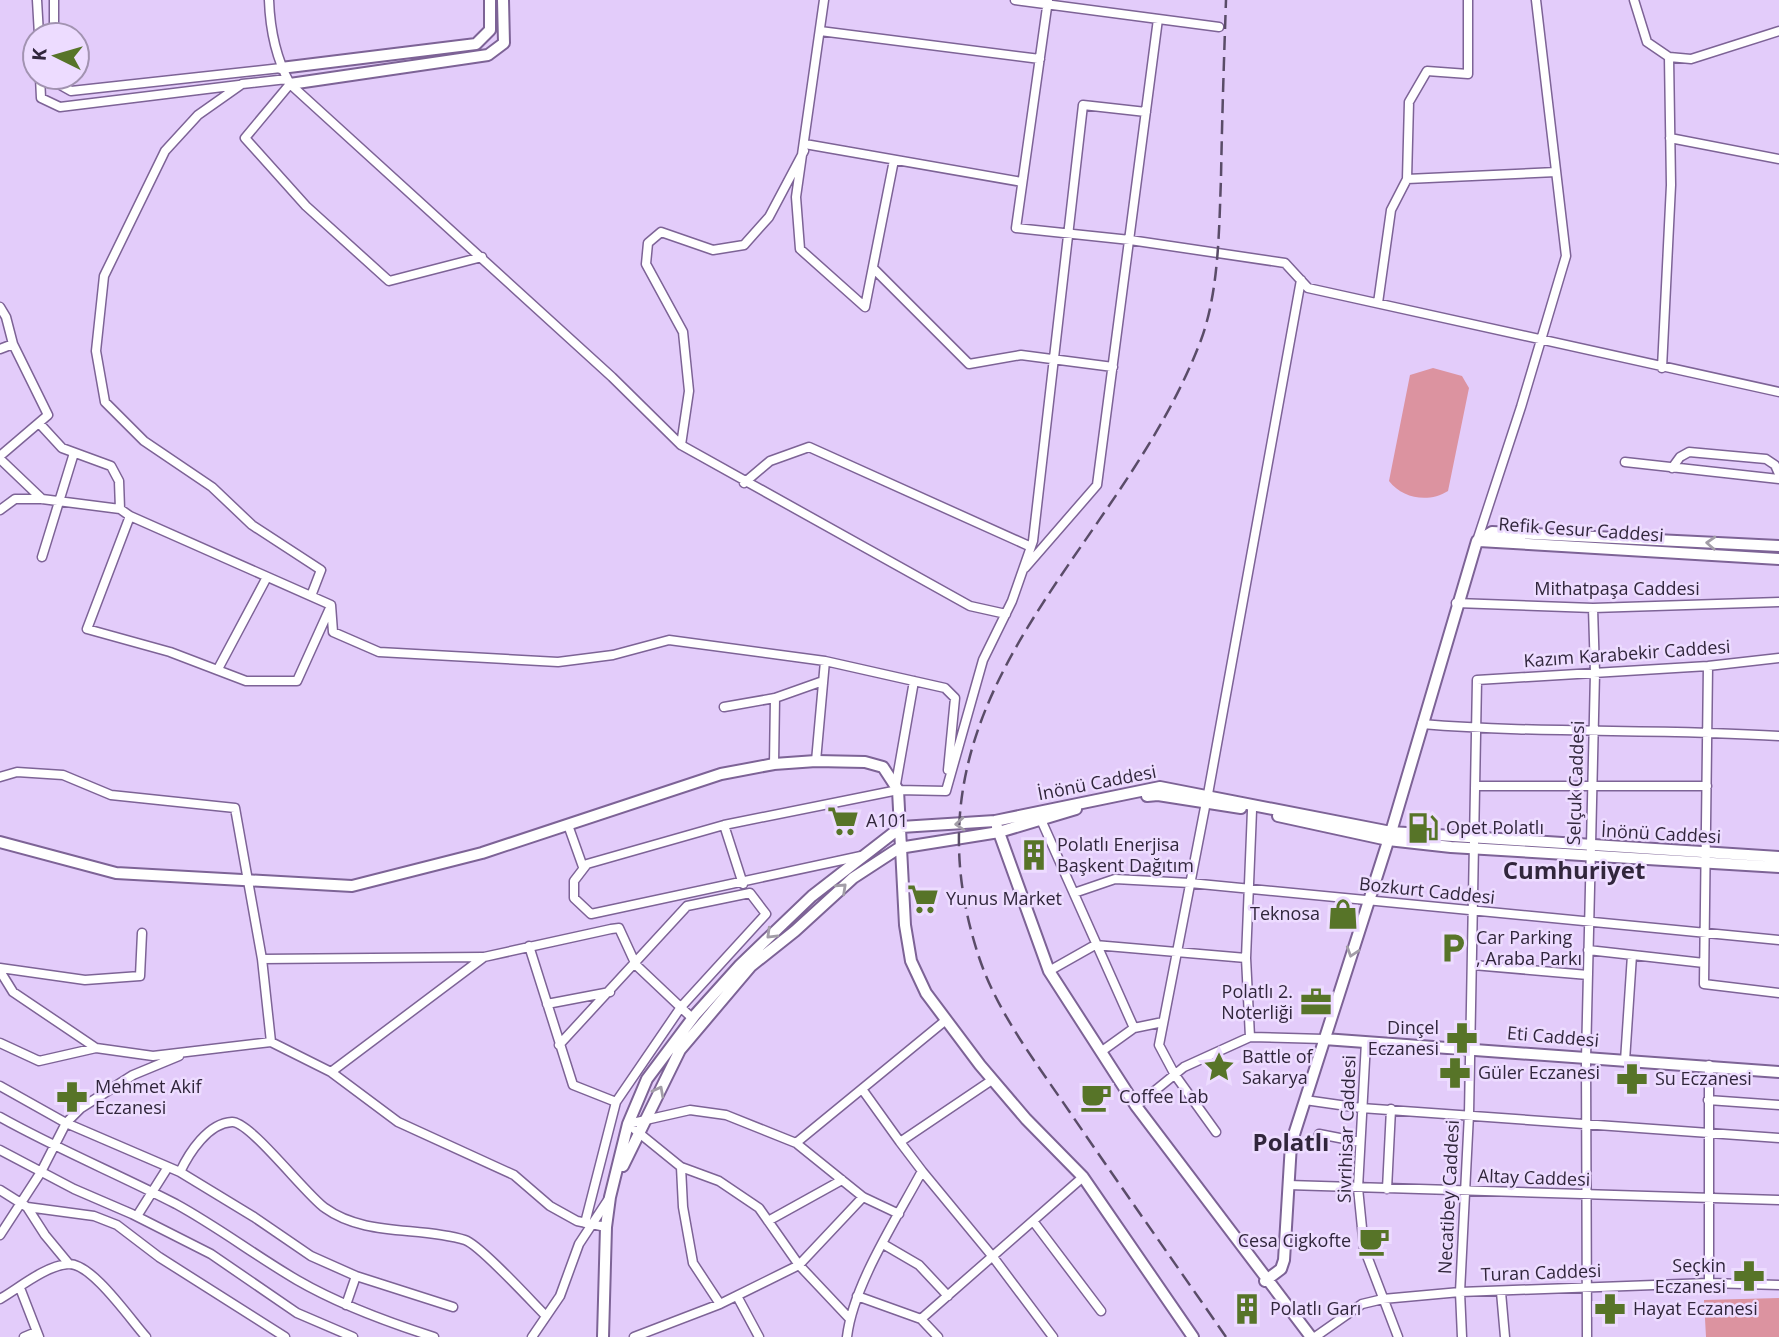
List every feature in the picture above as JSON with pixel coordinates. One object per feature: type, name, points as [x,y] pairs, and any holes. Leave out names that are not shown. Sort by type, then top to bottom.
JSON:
[{"type":"street","points":[[37,0],[38,21]]},
{"type":"street","points":[[54,0],[54,21]]},
{"type":"street","points":[[269,0],[270,22],[281,68],[288,82],[482,257],[681,445],[744,483],[970,606],[1006,614]]},
{"type":"street","points":[[91,89],[476,44],[491,30],[490,0]]},
{"type":"street","points":[[41,91],[41,98],[60,107],[242,84],[288,82],[488,55],[504,43],[503,0]]},
{"type":"street","points":[[824,0],[796,197],[800,249],[865,307],[894,160]]},
{"type":"street","points":[[1014,0],[1048,2],[1219,27]]},
{"type":"street","points":[[1378,303],[1391,210],[1407,179],[1409,102],[1427,71],[1468,74],[1468,0]]},
{"type":"street","points":[[1265,1281],[1281,1269],[1283,1260],[1292,1144],[1389,836],[1456,603],[1566,256],[1536,0]]},
{"type":"street","points":[[1634,0],[1647,42],[1669,57],[1691,60],[1779,31]]},
{"type":"street","points":[[1048,2],[1016,228],[1130,240],[1285,263],[1308,288],[1779,392]]},
{"type":"street","points":[[1023,570],[1097,485],[1158,19]]},
{"type":"street","points":[[820,31],[1040,59]]},
{"type":"street","points":[[1662,368],[1670,138],[1669,57]]},
{"type":"street","points":[[288,82],[246,138],[306,206],[389,281],[482,257]]},
{"type":"street","points":[[242,84],[198,116],[164,151],[104,276],[96,351],[106,402],[144,441],[212,487],[252,524],[321,570],[311,596]]},
{"type":"street","points":[[946,791],[983,660],[1006,614],[1033,541],[1083,105],[1146,111]]},
{"type":"street","points":[[1670,138],[1779,159]]},
{"type":"street","points":[[804,147],[1022,182]]},
{"type":"street","points":[[681,445],[689,391],[683,332],[646,264],[648,243],[661,232],[713,250],[744,245],[769,217],[804,147]]},
{"type":"street","points":[[1407,179],[1556,172]]},
{"type":"street","points":[[873,268],[970,364],[1021,355],[1113,367]]},
{"type":"street","points":[[1216,1132],[1175,1075],[1159,1045],[1207,798],[1301,280]]},
{"type":"street","points":[[0,307],[6,317],[13,344],[48,415],[0,457],[42,499]]},
{"type":"street","points":[[0,349],[13,344]]},
{"type":"street","points":[[39,423],[62,448],[111,466],[119,481],[120,509]]},
{"type":"street","points":[[744,483],[770,461],[809,447],[1030,545]]},
{"type":"street","points":[[1625,463],[1672,468],[1779,477],[1775,465],[1766,459],[1689,452],[1680,457],[1672,468]]},
{"type":"street","points":[[42,557],[74,453]]},
{"type":"street","points":[[0,510],[15,499],[42,499],[120,509],[130,516],[331,605]]},
{"type":"street","points":[[130,516],[88,629],[170,652],[246,681],[297,681],[331,605]]},
{"type":"street","name":"Refik Cesur Caddesi","points":[[1476,541],[1492,532],[1779,546]]},
{"type":"street","name":"Refik Cesur Caddesi","points":[[1476,541],[1779,559]]},
{"type":"street","points":[[218,669],[267,577]]},
{"type":"street","name":"Mithatpaşa Caddesi","points":[[1456,603],[1592,608],[1779,602]]},
{"type":"street","points":[[331,605],[333,632],[379,652],[558,662],[613,654],[669,640],[825,661],[945,688],[955,698],[946,791]]},
{"type":"street","name":"Selçuk Caddesi","points":[[1587,1337],[1585,1125],[1595,673],[1592,608]]},
{"type":"street","name":"Kazım Karabekir Caddesi","points":[[1477,680],[1708,666],[1779,658]]},
{"type":"street","points":[[816,761],[825,661]]},
{"type":"street","points":[[1708,666],[1704,984],[1779,993]]},
{"type":"street","name":"Necatibey Caddesi","points":[[1462,1337],[1460,1292],[1469,1114],[1477,680]]},
{"type":"street","points":[[724,707],[775,698],[823,681]]},
{"type":"street","points":[[914,681],[897,787],[901,827],[899,848],[911,961],[926,993],[992,1080],[1083,1177],[1193,1337]]},
{"type":"street","points":[[774,764],[775,698]]},
{"type":"street","points":[[1422,724],[1593,731],[1707,731],[1779,736]]},
{"type":"street","points":[[0,842],[117,873],[352,886],[482,853],[721,774],[774,764],[865,762],[883,768],[897,787]]},
{"type":"street","points":[[0,777],[17,772],[63,775],[111,795],[235,808],[245,880],[262,958],[271,1042]]},
{"type":"street","points":[[1475,786],[1707,786]]},
{"type":"street","points":[[594,932],[591,914],[574,898],[575,881],[583,867],[724,825],[897,787],[946,791]]},
{"type":"street","name":"İnönü Caddesi","points":[[610,1197],[637,1134],[680,1050],[751,966],[795,931],[853,878],[899,848],[1160,787],[1389,836]]},
{"type":"street","name":"İnönü Caddesi","points":[[603,1337],[606,1227],[610,1197],[628,1124],[646,1079],[692,1018],[740,965],[794,912],[901,827],[997,827],[1042,822],[1082,807],[1158,794],[1207,798],[1252,810],[1389,836],[1589,852],[1706,858],[1779,857]]},
{"type":"street","points":[[1250,1037],[1246,958],[1252,810]]},
{"type":"street","points":[[1042,822],[1134,1028]]},
{"type":"street","points":[[568,825],[583,867]]},
{"type":"street","points":[[724,825],[743,884]]},
{"type":"street","points":[[997,827],[1049,971],[1136,1106],[1265,1281],[1313,1337]]},
{"type":"street","points":[[591,914],[743,884],[864,856]]},
{"type":"street","name":"İnönü Caddesi","points":[[1706,858],[1779,867]]},
{"type":"street","name":"Bozkurt Caddesi","points":[[1074,893],[1115,878],[1249,888],[1779,940]]},
{"type":"street","points":[[559,1045],[636,965],[687,906],[750,893],[766,914],[681,1007],[616,1102],[589,1224]]},
{"type":"street","points":[[262,958],[484,957],[619,928],[636,965],[692,1018]]},
{"type":"street","points":[[0,969],[85,980],[140,976],[142,933]]},
{"type":"street","points":[[1049,971],[1095,945],[1246,958]]},
{"type":"street","points":[[529,946],[572,1085],[616,1102]]},
{"type":"street","points":[[1588,950],[1704,963]]},
{"type":"street","points":[[1625,1061],[1632,955]]},
{"type":"street","points":[[331,1072],[484,957]]},
{"type":"street","points":[[1473,965],[1588,975]]},
{"type":"street","points":[[0,969],[13,992],[96,1048]]},
{"type":"street","points":[[547,1004],[610,992]]},
{"type":"street","points":[[796,1143],[946,1020]]},
{"type":"street","points":[[1102,1051],[1134,1028],[1163,1022]]},
{"type":"street","points":[[1136,1106],[1184,1068],[1250,1037],[1324,1039]]},
{"type":"street","name":"Eti Caddesi","points":[[1324,1039],[1779,1072]]},
{"type":"street","points":[[0,1043],[39,1061],[96,1048],[153,1056],[271,1042],[331,1072],[398,1122],[514,1175],[550,1206],[589,1224],[606,1227]]},
{"type":"street","name":"Sivrihisar Caddesi","points":[[1366,1042],[1357,1188],[1364,1248],[1398,1337]]},
{"type":"street","points":[[0,1235],[24,1205],[66,1123],[80,1108],[133,1075],[188,1053]]},
{"type":"street","points":[[1709,1065],[1709,1283]]},
{"type":"street","points":[[900,1142],[992,1080]]},
{"type":"street","points":[[0,1086],[66,1123],[180,1172],[312,1256],[356,1276],[453,1307]]},
{"type":"street","points":[[862,1089],[922,1171],[993,1257],[1052,1337]]},
{"type":"street","points":[[1305,1100],[1361,1108],[1779,1138]]},
{"type":"street","points":[[1708,1100],[1779,1105]]},
{"type":"street","points":[[1387,1189],[1391,1109]]},
{"type":"street","points":[[628,1124],[690,1110],[714,1113],[763,1128],[796,1143],[863,1197],[899,1214]]},
{"type":"street","points":[[0,1117],[55,1148],[152,1193],[228,1233],[297,1280],[346,1305],[434,1337]]},
{"type":"street","points":[[180,1172],[199,1142],[215,1129],[231,1122],[239,1124],[262,1143],[326,1209],[359,1224],[468,1240],[547,1316]]},
{"type":"street","points":[[628,1124],[681,1167],[719,1181],[759,1208],[799,1265],[849,1318]]},
{"type":"street","points":[[1319,1133],[1360,1142]]},
{"type":"street","points":[[0,1150],[211,1254],[297,1313],[353,1337]]},
{"type":"street","points":[[137,1216],[168,1167]]},
{"type":"street","points":[[681,1167],[683,1207],[693,1263],[720,1304]]},
{"type":"street","points":[[847,1337],[849,1318],[857,1296],[922,1171]]},
{"type":"street","points":[[921,1319],[1083,1177]]},
{"type":"street","points":[[768,1221],[842,1180]]},
{"type":"street","name":"Altay Caddesi","points":[[1288,1185],[1779,1200]]},
{"type":"street","points":[[0,1190],[24,1205],[69,1264],[86,1268],[146,1337]]},
{"type":"street","points":[[533,1337],[560,1296],[589,1224],[610,1197]]},
{"type":"street","points":[[634,1337],[720,1304],[799,1265],[863,1197]]},
{"type":"street","points":[[24,1205],[94,1216],[117,1226],[159,1257],[285,1337]]},
{"type":"street","points":[[1033,1221],[1101,1311]]},
{"type":"street","points":[[883,1244],[931,1274],[948,1296]]},
{"type":"street","points":[[0,1299],[69,1264]]},
{"type":"street","points":[[346,1305],[356,1276]]},
{"type":"street","name":"Turan Caddesi","points":[[1313,1337],[1362,1304],[1382,1299],[1460,1292],[1588,1287],[1709,1283],[1779,1285]]},
{"type":"street","points":[[20,1288],[37,1334],[24,1337]]},
{"type":"street","points":[[1500,1292],[1505,1337]]},
{"type":"street","points":[[737,1296],[759,1337]]},
{"type":"street","points":[[857,1296],[921,1319],[938,1337]]},
{"type":"shaded area","points":[[1433,368],[1462,376],[1469,388],[1448,491],[1425,498],[1401,492],[1389,481],[1410,375]]},
{"type":"shaded area","points":[[1779,1298],[1779,1337],[1706,1337],[1704,1300]]},
{"type":"railway","points":[[1226,0],[1219,239],[1215,281],[1207,321],[1201,340],[1164,418],[1120,490],[1027,628],[990,699],[965,775],[959,858],[977,951],[1005,1014],[1226,1337]]},
{"type":"place","name":"A101","points":[[843,821]]},
{"type":"place","name":"Opet Polatlı","points":[[1423,828]]},
{"type":"place","name":"Polatlı Enerjisa Başkent Dağıtım","points":[[1034,855]]},
{"type":"place","name":"Yunus Market","points":[[923,899]]},
{"type":"place","name":"Teknosa","points":[[1343,914]]},
{"type":"place","name":"Car Parking , Araba Parkı","points":[[1453,948]]},
{"type":"place","name":"Polatlı 2. Noterliği","points":[[1316,1002]]},
{"type":"place","name":"Dinçel Eczanesi","points":[[1462,1038]]},
{"type":"place","name":"Battle of Sakarya","points":[[1219,1067]]},
{"type":"place","name":"Güler Eczanesi","points":[[1455,1073]]},
{"type":"place","name":"Su Eczanesi","points":[[1632,1079]]},
{"type":"place","name":"Mehmet Akif Eczanesi","points":[[72,1097]]},
{"type":"place","name":"Coffee Lab","points":[[1096,1097]]},
{"type":"place","name":"Cesa Cigkofte","points":[[1374,1241]]},
{"type":"place","name":"Seçkin Eczanesi","points":[[1749,1276]]},
{"type":"place","name":"Polatlı Garı","points":[[1247,1309]]},
{"type":"place","name":"Hayat Eczanesi","points":[[1610,1309]]},
{"type":"district","name":"Cumhuriyet","points":[[1574,871]]},
{"type":"district","name":"Polatlı","points":[[1291,1143]]}]
